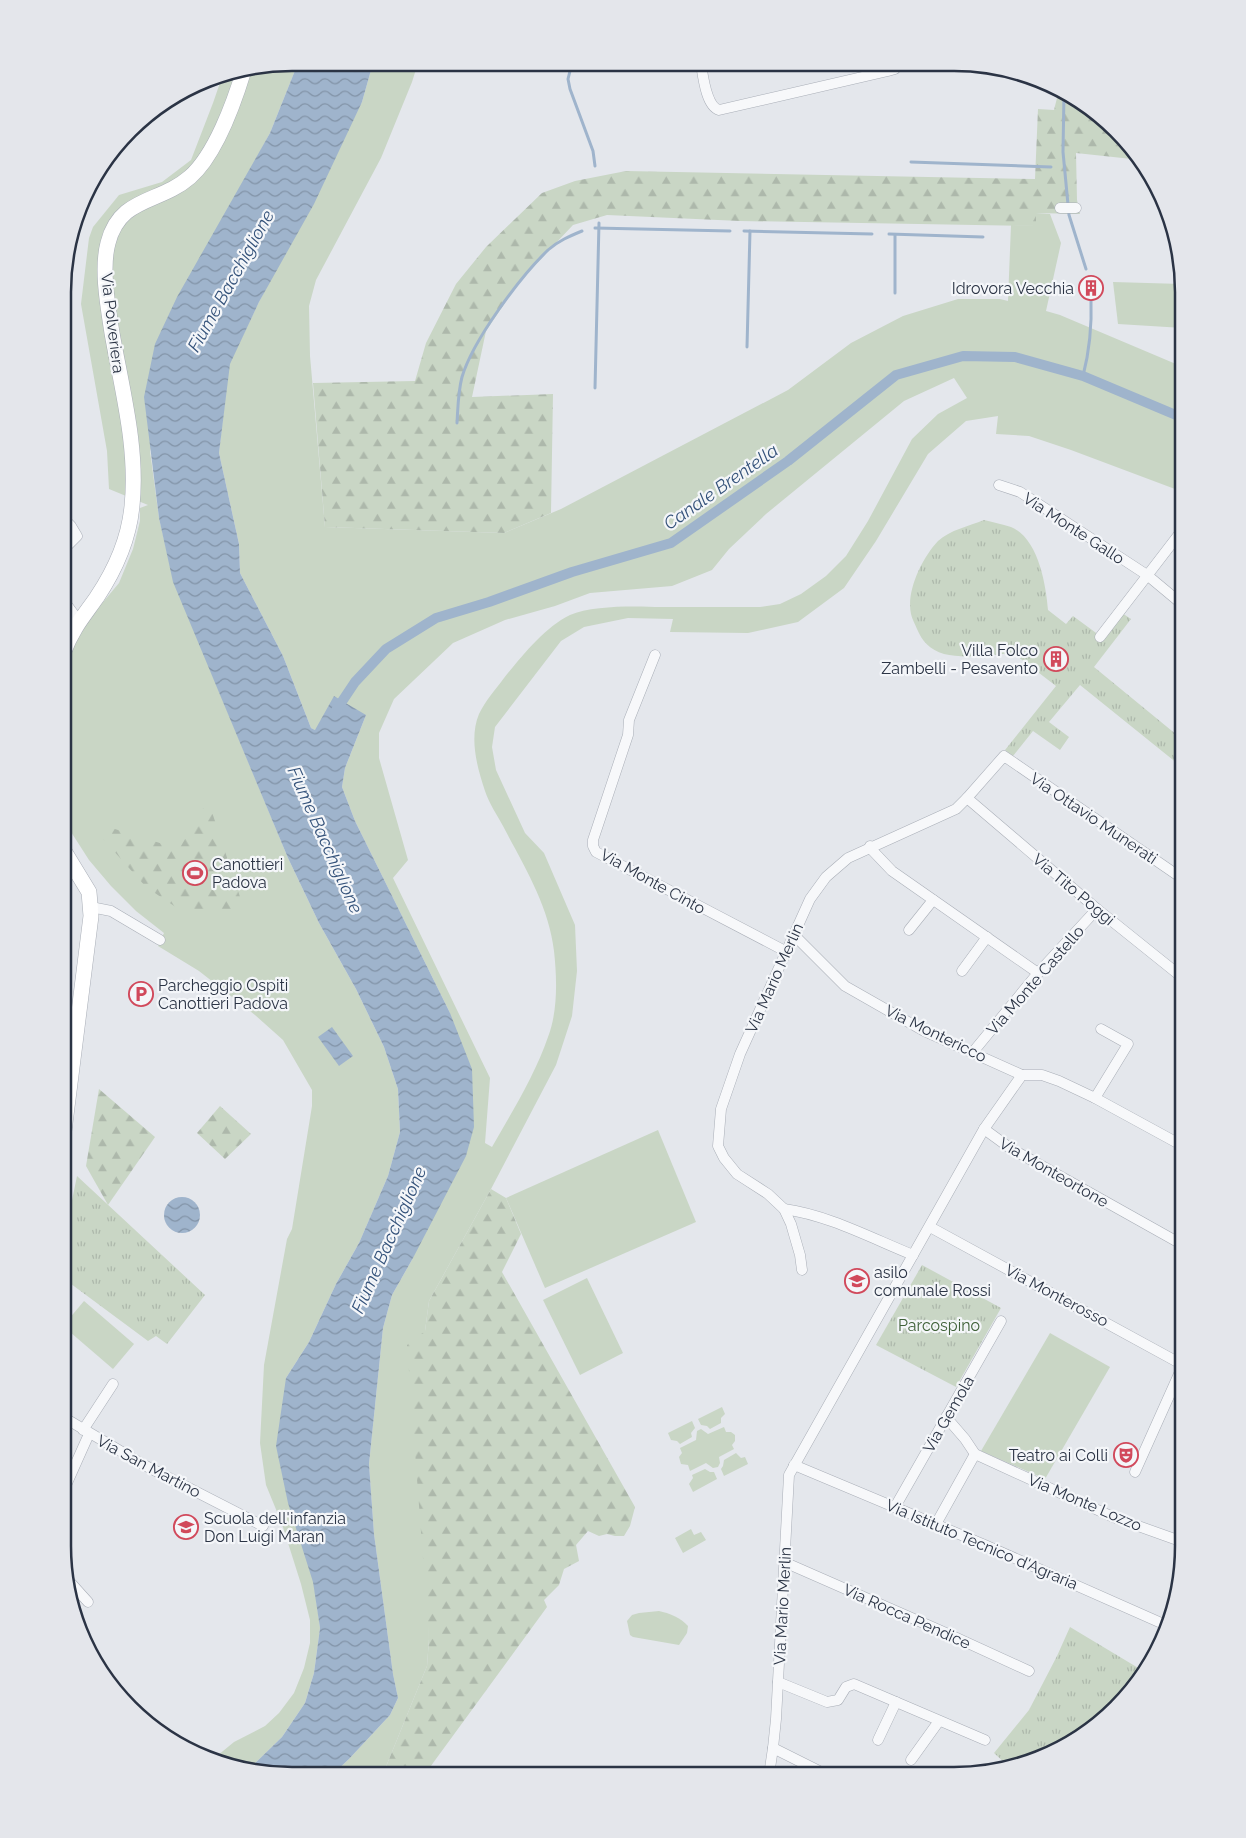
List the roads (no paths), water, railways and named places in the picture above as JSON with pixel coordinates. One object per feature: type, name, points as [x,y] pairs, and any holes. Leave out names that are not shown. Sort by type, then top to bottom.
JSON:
[{"type":"street","points":[[702,71],[710,103],[719,110],[888,71]]},
{"type":"street","name":"Via Polveriera","points":[[71,634],[78,620],[111,574],[128,530],[132,507],[134,483],[130,436],[106,286],[108,243],[114,225],[120,216],[141,202],[165,194],[178,186],[202,165],[222,128],[237,94],[242,77]]},
{"type":"street","points":[[1060,208],[1076,208]]},
{"type":"street","name":"Via Monte Gallo","points":[[999,485],[1020,492],[1147,575],[1175,598]]},
{"type":"street","points":[[71,526],[77,536],[71,542]]},
{"type":"street","points":[[1100,637],[1175,539]]},
{"type":"street","points":[[71,610],[78,620]]},
{"type":"street","name":"Via Monte Cinto","points":[[655,655],[629,720],[628,735],[593,840],[593,846],[596,852],[787,952]]},
{"type":"street","name":"Via Mario Merlin","points":[[802,1270],[800,1255],[791,1224],[784,1209],[768,1194],[737,1174],[724,1158],[718,1146],[721,1109],[740,1054],[810,899],[826,877],[848,858],[870,846],[956,809],[1004,756],[1006,757]]},
{"type":"street","name":"Via Ottavio Munerati","points":[[1006,757],[1175,873]]},
{"type":"street","name":"Via Tito Poggi","points":[[967,798],[1097,910],[1175,972]]},
{"type":"street","points":[[870,846],[892,871],[1038,973]]},
{"type":"street","points":[[71,862],[89,892],[91,907],[71,1072]]},
{"type":"street","points":[[909,930],[933,900]]},
{"type":"street","points":[[91,907],[111,911],[160,940]]},
{"type":"street","name":"Via Monte Castello","points":[[973,1052],[1038,973],[1097,910]]},
{"type":"street","name":"Via Montericco","points":[[793,937],[845,986],[924,1031],[1022,1075],[1042,1074],[1095,1098],[1175,1142]]},
{"type":"street","points":[[962,971],[987,937]]},
{"type":"street","points":[[1095,1098],[1128,1044],[1101,1029]]},
{"type":"street","name":"Via Monteortone","points":[[1022,1075],[984,1130],[1010,1148],[1175,1241]]},
{"type":"street","name":"Via Mario Merlin","points":[[770,1767],[778,1682],[789,1475],[984,1130]]},
{"type":"street","points":[[784,1209],[800,1211],[844,1227],[913,1256]]},
{"type":"street","name":"Via Monterosso","points":[[930,1227],[1175,1361]]},
{"type":"street","name":"Via Gemola","points":[[895,1507],[1000,1321]]},
{"type":"street","points":[[1135,1472],[1175,1383]]},
{"type":"street","points":[[71,1471],[86,1432],[112,1384]]},
{"type":"street","name":"Via Monte Lozzo","points":[[946,1417],[975,1454],[1113,1517],[1175,1539]]},
{"type":"street","name":"Via San Martino","points":[[71,1422],[144,1465],[263,1526]]},
{"type":"street","points":[[936,1524],[975,1454]]},
{"type":"street","name":"Via Istituto Tecnico d'Agraria","points":[[794,1465],[936,1524],[1161,1623]]},
{"type":"street","name":"Via Rocca Pendice","points":[[784,1562],[1029,1671]]},
{"type":"street","points":[[75,1587],[88,1602]]},
{"type":"street","points":[[778,1682],[827,1702],[838,1700],[846,1687],[854,1684],[985,1740]]},
{"type":"street","points":[[878,1740],[896,1702]]},
{"type":"street","points":[[911,1760],[939,1721]]},
{"type":"street","points":[[773,1748],[811,1767]]},
{"type":"water","name":"Fiume Bacchiglione","points":[[295,71],[371,71],[362,102],[314,204],[259,302],[230,364],[219,453],[239,544],[240,573],[283,656],[311,728],[315,730],[334,696],[366,715],[345,768],[342,787],[355,821],[450,1013],[472,1069],[474,1127],[466,1156],[392,1295],[383,1328],[369,1464],[374,1534],[398,1698],[390,1715],[340,1767],[292,1767],[254,1764],[282,1737],[305,1703],[314,1673],[320,1628],[313,1582],[288,1503],[276,1446],[286,1378],[309,1342],[336,1284],[359,1243],[388,1176],[400,1132],[398,1089],[384,1047],[356,989],[319,923],[288,858],[173,582],[159,518],[144,397],[155,344],[177,297],[270,133]]},
{"type":"water","points":[[332,1027],[353,1056],[339,1066],[318,1037]]},
{"type":"water","points":[[182,1197],[189,1198],[195,1202],[199,1208],[199,1222],[195,1228],[189,1232],[182,1233],[175,1232],[169,1228],[165,1222],[164,1215],[165,1208],[169,1202],[175,1198]]},
{"type":"waterway","points":[[570,71],[568,79],[570,89],[593,151],[595,166]]},
{"type":"waterway","points":[[1064,101],[1063,152],[1069,215],[1086,269]]},
{"type":"waterway","points":[[911,162],[1051,167]]},
{"type":"waterway","points":[[595,388],[599,223]]},
{"type":"waterway","points":[[595,228],[730,231]]},
{"type":"waterway","points":[[457,423],[462,377],[476,345],[487,328],[511,292],[548,250],[560,241],[582,231]]},
{"type":"waterway","points":[[744,231],[872,234]]},
{"type":"waterway","points":[[747,347],[750,231]]},
{"type":"waterway","points":[[889,234],[983,237]]},
{"type":"waterway","points":[[895,235],[895,293]]},
{"type":"waterway","points":[[1083,376],[1090,338],[1091,299]]},
{"type":"waterway","name":"Canale Brentella","points":[[335,712],[355,682],[386,649],[436,618],[489,602],[572,572],[671,543],[788,461],[896,375],[963,356],[1015,357],[1083,376],[1175,415]]},
{"type":"place","name":"Idrovora Vecchia","points":[[1091,288]]},
{"type":"place","name":"Villa Folco Zambelli - Pesavento","points":[[1056,659]]},
{"type":"place","name":"Canottieri Padova","points":[[195,873]]},
{"type":"place","name":"Parcheggio Ospiti Canottieri Padova","points":[[141,994]]},
{"type":"place","name":"asilo comunale Rossi","points":[[857,1281]]},
{"type":"place","name":"Teatro ai Colli","points":[[1126,1455]]},
{"type":"place","name":"Scuola dell'infanzia Don Luigi Maran","points":[[186,1527]]},
{"type":"park label","name":"Parcospino","points":[[939,1325]]}]
